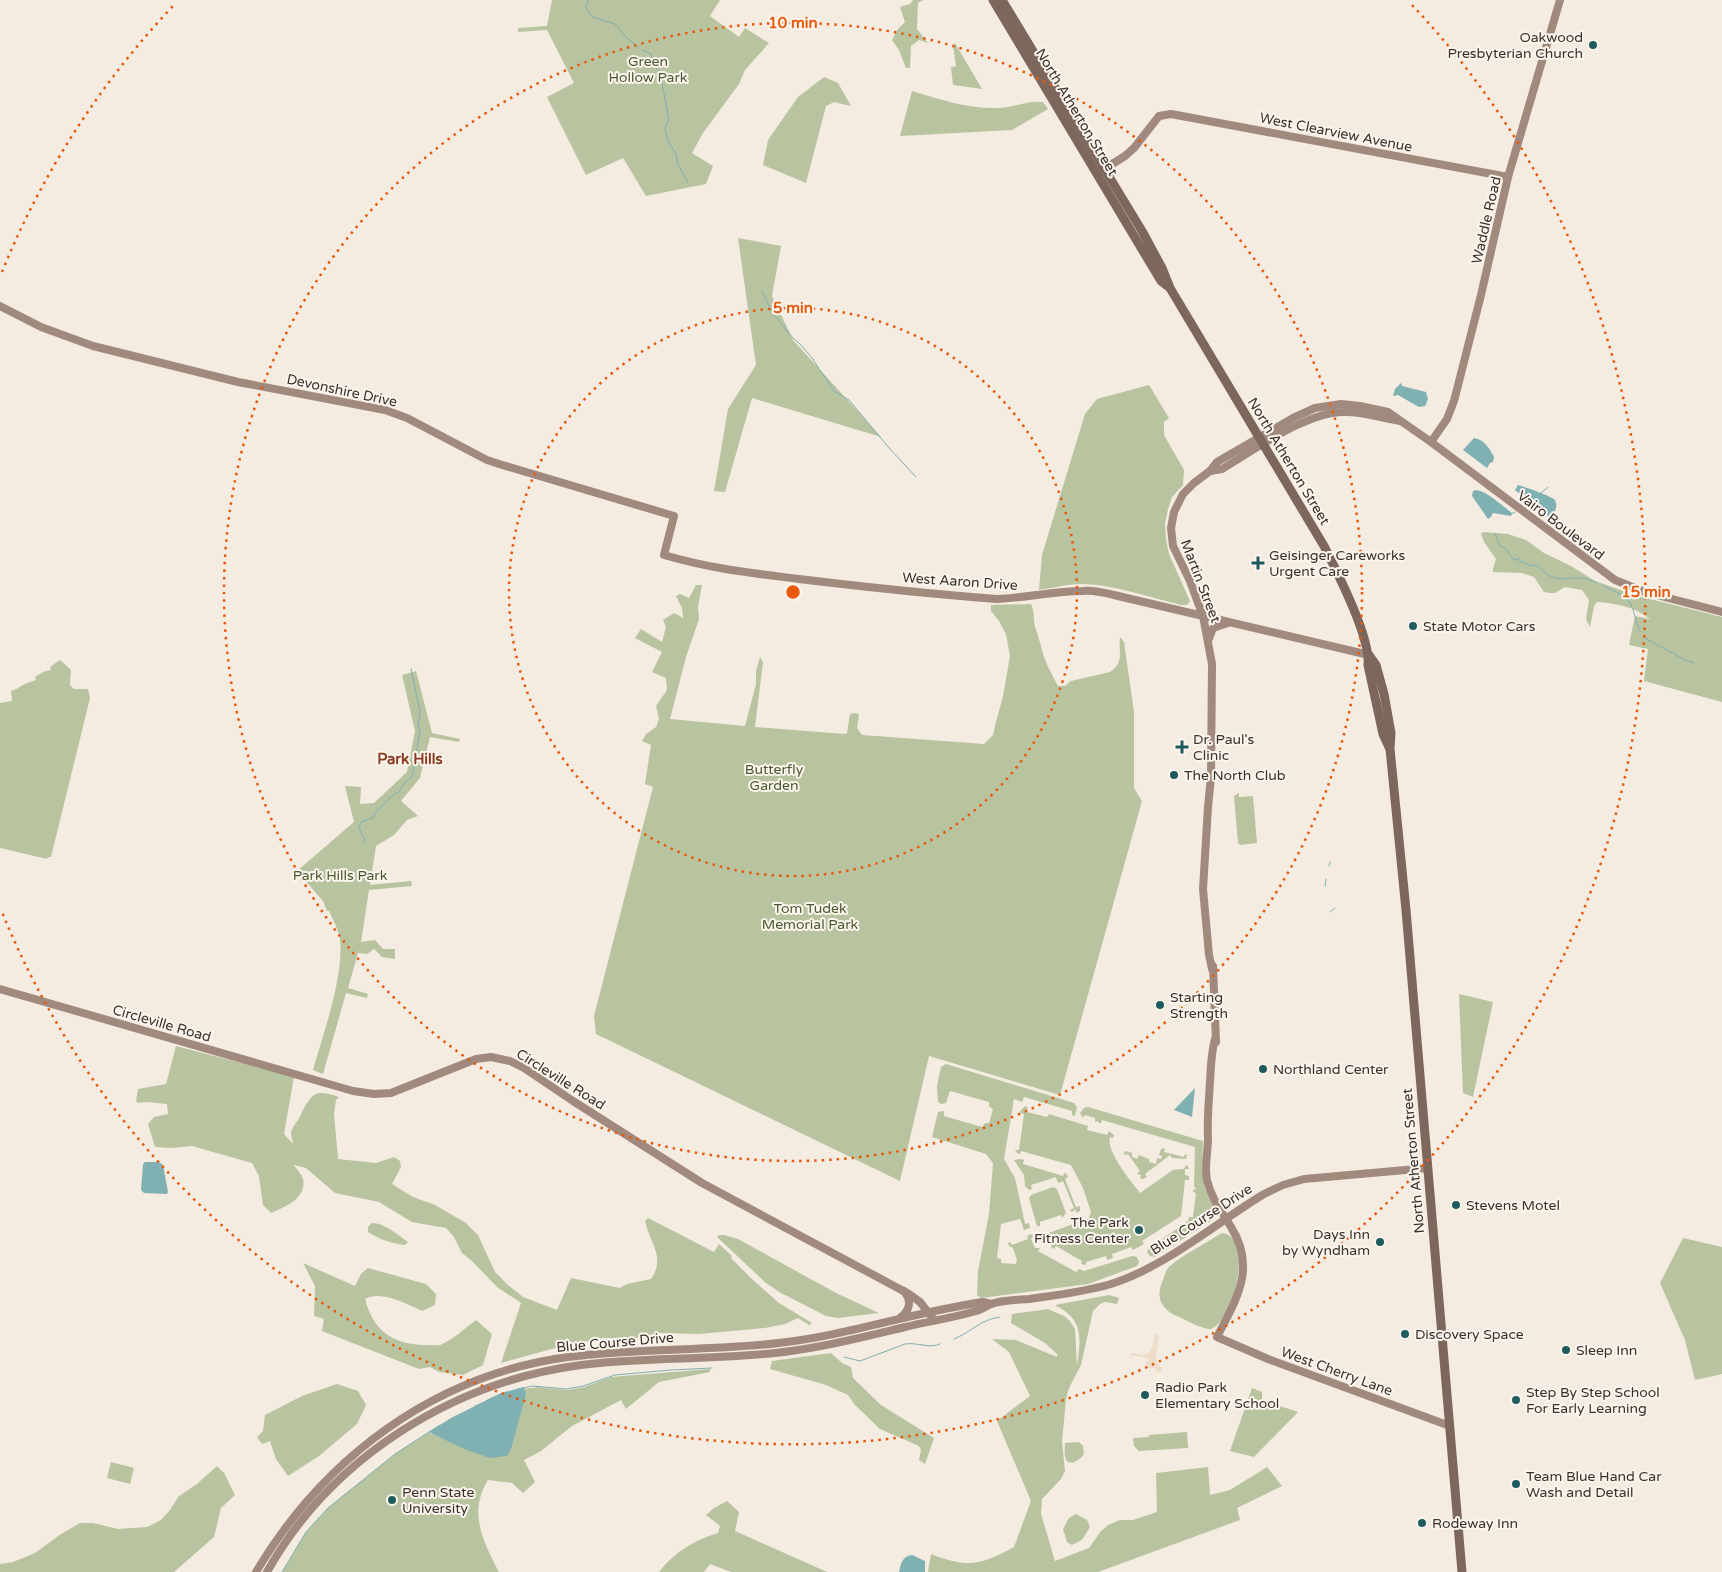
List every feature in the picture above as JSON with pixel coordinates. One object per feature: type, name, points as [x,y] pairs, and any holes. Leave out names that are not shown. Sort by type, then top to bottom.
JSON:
[{"type":"main road","name":"North Atherton Street","points":[[993,0],[1155,254],[1170,288],[1306,514],[1335,568],[1365,639],[1369,655],[1376,665],[1384,694],[1391,734],[1390,748],[1398,815],[1462,1572]]},
{"type":"main road","name":"North Atherton Street","points":[[1002,0],[1101,171]]},
{"type":"street","name":"Waddle Road","points":[[1431,442],[1447,419],[1454,400],[1481,295],[1508,177],[1560,0]]},
{"type":"street","name":"West Clearview Avenue","points":[[1101,171],[1134,148],[1159,116],[1171,114],[1508,177]]},
{"type":"street","name":"Devonshire Drive","points":[[0,306],[41,327],[93,346],[238,382],[384,410],[407,418],[487,460],[674,516],[664,555]]},
{"type":"street","name":"Vairo Boulevard","points":[[1262,441],[1307,420],[1339,412],[1352,412],[1404,422],[1615,580],[1645,592],[1722,612]]},
{"type":"street","name":"Martin Street","points":[[1217,1337],[1241,1288],[1243,1274],[1241,1248],[1212,1195],[1207,1179],[1207,1119],[1212,1051],[1215,1039],[1212,937],[1205,878],[1208,736],[1212,715],[1213,672],[1204,616],[1173,546],[1171,523],[1183,494],[1194,483],[1210,471],[1222,469],[1262,441]]},
{"type":"street","name":"West Aaron Drive","points":[[664,555],[700,566],[734,572],[833,584],[997,599],[1092,591],[1369,655]]},
{"type":"street","points":[[1180,611],[1192,606],[1195,601],[1195,593]]},
{"type":"street","points":[[1209,642],[1210,633],[1213,628],[1232,623]]},
{"type":"street","name":"Circleville Road","points":[[0,989],[353,1091],[366,1093],[381,1094],[396,1091],[476,1059],[491,1057],[510,1061],[524,1068],[573,1102],[702,1183],[903,1290],[915,1298],[934,1320]]},
{"type":"street","name":"Blue Course Drive","points":[[256,1572],[277,1538],[300,1509],[349,1458],[411,1413],[473,1383],[523,1367],[565,1358],[617,1352],[781,1343],[832,1335],[927,1311],[983,1302],[991,1304],[1072,1294],[1117,1282],[1152,1266],[1264,1194],[1291,1182],[1304,1179],[1428,1168]]},
{"type":"street","points":[[899,1319],[907,1312],[910,1304],[903,1290]]},
{"type":"street","name":"Blue Course Drive","points":[[267,1572],[302,1521],[357,1464],[421,1418],[476,1392],[517,1378],[568,1367],[792,1351],[844,1342],[978,1311],[991,1304]]},
{"type":"street","name":"West Cherry Lane","points":[[1217,1337],[1268,1359],[1450,1426]]},
{"type":"green space","name":"Green Hollow Park","points":[[552,0],[720,0],[710,16],[739,37],[745,28],[769,43],[745,70],[739,84],[703,133],[692,153],[713,166],[706,184],[646,196],[623,158],[586,175],[547,97],[574,83],[547,30],[518,32],[518,28],[547,26]]},
{"type":"green space","points":[[913,0],[923,0],[918,3],[917,29],[928,43],[919,40],[911,46],[910,68],[906,68],[899,50],[892,40],[898,29],[905,22],[900,7],[910,4]]},
{"type":"green space","points":[[955,43],[982,89],[953,85],[951,67],[956,66],[953,45]]},
{"type":"green space","points":[[824,77],[838,83],[851,106],[834,102],[826,106],[806,183],[763,165],[768,140],[798,97]]},
{"type":"green space","points":[[912,91],[976,107],[1003,108],[1026,103],[1043,102],[1048,109],[1012,130],[900,136]]},
{"type":"green space","points":[[738,238],[781,246],[772,296],[793,340],[881,437],[752,398],[725,492],[714,491],[728,409],[756,365]]},
{"type":"green space","points":[[1149,385],[1169,418],[1164,422],[1164,435],[1184,470],[1183,485],[1172,497],[1165,524],[1169,554],[1190,601],[1187,605],[1181,605],[1120,589],[1082,584],[1039,590],[1042,555],[1085,414],[1097,399]]},
{"type":"green space","points":[[1481,533],[1508,534],[1526,540],[1544,553],[1571,566],[1595,581],[1638,596],[1722,617],[1722,702],[1644,681],[1648,649],[1629,645],[1635,616],[1650,619],[1638,611],[1625,606],[1597,602],[1594,606],[1590,627],[1586,619],[1589,600],[1582,590],[1565,587],[1555,593],[1544,592],[1534,577],[1522,573],[1493,572],[1496,559],[1484,542]]},
{"type":"green space","name":"Tom Tudek Memorial Park","points":[[696,585],[702,585],[698,607],[699,619],[686,657],[670,719],[745,726],[756,684],[756,671],[760,657],[763,662],[755,727],[845,734],[847,733],[850,714],[856,713],[859,715],[857,728],[862,735],[984,744],[993,735],[1003,696],[1010,656],[1006,634],[991,611],[991,605],[1031,604],[1043,655],[1058,686],[1065,686],[1071,681],[1110,672],[1118,664],[1120,637],[1124,642],[1134,712],[1134,788],[1142,801],[1060,1095],[929,1056],[900,1181],[596,1034],[594,1016],[653,787],[645,784],[651,745],[642,741],[646,734],[656,727],[659,719],[656,706],[667,690],[666,678],[652,672],[662,652],[635,638],[641,629],[662,642],[666,627],[663,620],[674,613],[683,618],[682,608],[676,596],[680,594],[689,598]]},
{"type":"green space","points":[[60,660],[71,670],[70,685],[74,689],[88,689],[90,698],[51,857],[47,859],[0,848],[0,703],[12,701],[11,691],[36,680],[35,677],[51,670],[50,667]]},
{"type":"green space","name":"Park Hills Park","points":[[416,671],[432,733],[460,739],[459,742],[430,737],[420,778],[401,801],[418,816],[407,820],[394,835],[376,846],[370,885],[411,881],[412,886],[369,890],[361,942],[375,940],[383,949],[395,949],[395,959],[382,957],[374,949],[367,954],[358,953],[348,988],[368,994],[367,998],[346,993],[323,1074],[313,1070],[336,988],[339,971],[340,940],[336,925],[323,901],[297,871],[354,822],[345,786],[361,787],[360,804],[374,803],[407,772],[415,731],[402,675]]},
{"type":"green space","points":[[1239,793],[1239,797],[1253,796],[1257,843],[1240,845],[1238,843],[1234,796]]},
{"type":"green space","points":[[1459,994],[1493,1002],[1473,1097],[1463,1093]]},
{"type":"green space","points":[[176,1046],[294,1077],[284,1134],[293,1144],[292,1130],[312,1096],[325,1093],[339,1097],[336,1100],[334,1114],[338,1159],[376,1163],[394,1157],[400,1161],[401,1167],[392,1184],[413,1197],[435,1205],[466,1223],[478,1235],[495,1272],[523,1297],[557,1310],[571,1278],[620,1288],[627,1284],[651,1279],[657,1264],[657,1257],[645,1221],[648,1218],[714,1252],[719,1244],[754,1281],[779,1303],[812,1323],[809,1325],[798,1318],[785,1324],[765,1328],[699,1334],[659,1333],[636,1338],[603,1338],[559,1347],[501,1363],[521,1303],[497,1287],[462,1253],[454,1237],[446,1228],[412,1222],[379,1202],[335,1193],[306,1168],[294,1165],[303,1179],[302,1191],[294,1201],[271,1213],[263,1205],[259,1176],[252,1163],[192,1146],[155,1147],[148,1124],[154,1117],[168,1114],[167,1104],[138,1103],[136,1101],[138,1089],[166,1084]]},
{"type":"green space","points":[[946,1064],[1074,1103],[1077,1107],[1075,1116],[1072,1115],[1072,1111],[1024,1097],[1022,1102],[1014,1099],[1004,1159],[1015,1178],[1025,1224],[1029,1223],[1030,1228],[1024,1230],[1020,1219],[1001,1224],[997,1258],[1001,1259],[1001,1263],[1016,1264],[1017,1260],[1013,1248],[1008,1243],[1010,1242],[1012,1245],[1028,1239],[1027,1236],[1031,1234],[1035,1248],[1040,1248],[1038,1251],[1076,1272],[1079,1269],[1084,1271],[1132,1256],[1137,1257],[1139,1262],[1137,1266],[1088,1284],[981,1298],[977,1295],[978,1271],[989,1214],[993,1163],[986,1154],[932,1137],[938,1112],[944,1111],[944,1116],[982,1127],[985,1123],[989,1123],[993,1109],[989,1106],[989,1102],[950,1091],[946,1103],[941,1104],[938,1102],[937,1086],[941,1067]]},
{"type":"green space","points":[[1025,1106],[1028,1108],[1027,1112],[1047,1117],[1049,1114],[1088,1126],[1087,1130],[1107,1135],[1109,1131],[1114,1135],[1113,1138],[1110,1137],[1110,1143],[1115,1158],[1140,1193],[1173,1170],[1184,1169],[1186,1165],[1188,1166],[1189,1169],[1185,1169],[1185,1175],[1189,1176],[1189,1180],[1185,1180],[1181,1216],[1142,1241],[1144,1244],[1133,1250],[1131,1247],[1112,1254],[1113,1258],[1107,1260],[1106,1256],[1086,1262],[1086,1265],[1081,1264],[1082,1261],[1056,1246],[1054,1249],[1047,1240],[1044,1244],[1041,1242],[1038,1237],[1089,1218],[1091,1212],[1083,1188],[1071,1165],[1021,1151],[1020,1154],[1015,1150],[1019,1150],[1024,1114],[1020,1113]]},
{"type":"green space","points":[[1088,1107],[1203,1141],[1202,1169],[1205,1189],[1214,1207],[1215,1214],[1212,1220],[1155,1257],[1150,1256],[1147,1252],[1149,1248],[1188,1221],[1189,1217],[1193,1217],[1196,1193],[1193,1192],[1196,1189],[1194,1186],[1195,1147],[1102,1120],[1101,1123],[1095,1122],[1095,1118],[1085,1115],[1083,1118],[1080,1113],[1084,1108]]},
{"type":"green space","points":[[1165,1148],[1164,1152],[1184,1157],[1185,1154],[1187,1155],[1186,1159],[1172,1158],[1170,1155],[1145,1174],[1147,1177],[1143,1179],[1140,1178],[1141,1175],[1137,1174],[1140,1171],[1128,1154],[1125,1155],[1124,1153],[1126,1151],[1132,1153],[1132,1157],[1137,1159],[1139,1155],[1149,1159],[1149,1162],[1156,1164],[1157,1158],[1161,1159],[1162,1156],[1159,1155],[1161,1149]]},
{"type":"green space","points":[[1014,1160],[1024,1160],[1023,1164],[1063,1176],[1064,1173],[1067,1174],[1068,1177],[1065,1179],[1076,1207],[1080,1206],[1080,1211],[1076,1213],[1076,1209],[1072,1212],[1070,1210],[1074,1208],[1063,1181],[1058,1183],[1056,1177],[1031,1185],[1032,1189],[1029,1190],[1025,1186],[1024,1175]]},
{"type":"green space","points":[[1053,1187],[1057,1189],[1066,1213],[1062,1218],[1061,1215],[1040,1222],[1040,1226],[1037,1226],[1029,1198],[1031,1195]]},
{"type":"green space","points":[[372,1223],[386,1227],[408,1242],[405,1245],[376,1237],[368,1232],[368,1227]]},
{"type":"green space","points":[[1222,1233],[1233,1238],[1238,1250],[1239,1265],[1236,1283],[1225,1315],[1217,1325],[1209,1329],[1193,1324],[1167,1310],[1161,1302],[1160,1292],[1169,1267],[1188,1253]]},
{"type":"green space","points":[[719,1235],[738,1239],[836,1293],[879,1313],[838,1318],[826,1316],[781,1293],[766,1283],[717,1237]]},
{"type":"green space","points":[[1683,1238],[1722,1247],[1722,1374],[1695,1380],[1685,1340],[1660,1283]]},
{"type":"green space","points":[[303,1263],[355,1286],[361,1274],[368,1268],[426,1284],[436,1294],[435,1305],[422,1311],[394,1299],[379,1296],[372,1297],[365,1299],[373,1320],[386,1334],[403,1342],[440,1345],[459,1334],[476,1320],[492,1334],[483,1365],[463,1375],[439,1372],[430,1367],[419,1369],[322,1331],[324,1319],[314,1316],[315,1286]]},
{"type":"green space","points":[[1109,1295],[1119,1298],[1117,1304],[1105,1302],[1093,1311],[1081,1365],[1069,1388],[1066,1399],[1062,1442],[1065,1471],[1061,1479],[1042,1499],[1041,1514],[1055,1561],[1089,1548],[1101,1531],[1108,1525],[1120,1520],[1133,1520],[1157,1512],[1156,1473],[1208,1467],[1210,1495],[1230,1490],[1267,1467],[1282,1486],[1237,1508],[1240,1520],[1098,1572],[928,1572],[931,1554],[954,1561],[973,1563],[992,1558],[1014,1547],[1031,1501],[997,1421],[1030,1396],[1009,1352],[992,1339],[1016,1340],[1057,1357],[1057,1354],[1045,1343],[1011,1323],[1012,1314],[1048,1309],[1064,1316],[1075,1329],[1077,1366],[1079,1338],[1076,1323],[1055,1305]]},
{"type":"green space","points":[[831,1353],[842,1363],[851,1367],[853,1378],[881,1405],[934,1438],[925,1464],[919,1460],[921,1450],[919,1446],[880,1429],[855,1405],[848,1395],[826,1385],[770,1369],[772,1361]]},
{"type":"green space","points":[[710,1369],[710,1372],[659,1382],[626,1409],[621,1400],[572,1426],[541,1451],[524,1460],[535,1482],[523,1493],[512,1483],[488,1480],[482,1492],[478,1515],[483,1538],[499,1572],[282,1572],[306,1532],[328,1508],[395,1454],[429,1432],[431,1434],[526,1394],[524,1389],[538,1387],[567,1390],[584,1387],[611,1377]]},
{"type":"green space","points":[[337,1384],[358,1391],[366,1405],[357,1424],[319,1456],[288,1476],[276,1459],[270,1441],[262,1444],[257,1437],[263,1431],[265,1415],[302,1396]]},
{"type":"green space","points":[[1252,1388],[1262,1392],[1262,1403],[1265,1407],[1271,1403],[1298,1412],[1254,1457],[1230,1451]]},
{"type":"green space","points":[[1187,1432],[1188,1448],[1139,1451],[1134,1446],[1133,1438]]},
{"type":"green space","points":[[1079,1442],[1083,1446],[1084,1454],[1077,1461],[1068,1462],[1065,1454],[1065,1443]]},
{"type":"green space","points":[[111,1462],[134,1468],[130,1484],[107,1478]]},
{"type":"green space","points":[[217,1466],[224,1473],[235,1495],[221,1508],[214,1537],[174,1572],[0,1572],[0,1564],[13,1562],[35,1553],[80,1523],[93,1523],[118,1529],[147,1527],[161,1520],[179,1496],[197,1484]]},
{"type":"green space","points":[[727,1501],[739,1512],[735,1531],[827,1572],[731,1572],[710,1564],[704,1572],[659,1572],[672,1558],[686,1548],[718,1533],[720,1526],[706,1515]]},
{"type":"green space","points":[[1076,1514],[1087,1520],[1090,1527],[1082,1540],[1072,1545],[1067,1542],[1063,1529],[1069,1518]]},
{"type":"shaded area","points":[[1155,1334],[1159,1335],[1156,1356],[1157,1363],[1162,1368],[1160,1372],[1157,1372],[1156,1368],[1144,1368],[1148,1366],[1146,1362],[1149,1361],[1148,1358],[1129,1355],[1132,1353],[1144,1355],[1150,1352]]},
{"type":"water","points":[[1401,383],[1402,386],[1426,392],[1428,399],[1425,406],[1419,407],[1398,395],[1393,396],[1395,389]]},
{"type":"water","points":[[1474,438],[1484,443],[1494,457],[1493,462],[1487,468],[1463,450]]},
{"type":"water","points":[[1518,485],[1554,499],[1556,509],[1550,518],[1515,490]]},
{"type":"water","points":[[1473,491],[1486,493],[1512,513],[1511,516],[1493,513],[1488,519],[1472,496]]},
{"type":"water","points":[[1195,1088],[1192,1117],[1174,1110]]},
{"type":"water","points":[[145,1162],[159,1162],[163,1165],[167,1194],[144,1193],[141,1190],[143,1164]]},
{"type":"water","points":[[524,1387],[526,1394],[511,1449],[507,1456],[490,1458],[464,1449],[429,1432],[451,1418],[501,1393]]},
{"type":"water","points":[[912,1555],[925,1561],[925,1572],[899,1572],[904,1559]]},
{"type":"waterway","points":[[588,0],[586,8],[592,17],[615,24],[638,47]]},
{"type":"waterway","points":[[642,50],[651,54],[654,65],[660,73],[669,120],[665,130],[668,141],[676,154],[678,164],[688,183]]},
{"type":"waterway","points":[[762,291],[772,312],[812,358],[834,391],[849,400],[916,477]]},
{"type":"waterway","points":[[1541,493],[1548,487]]},
{"type":"waterway","points":[[1511,514],[1515,512]]},
{"type":"waterway","points":[[1495,534],[1500,546],[1506,549],[1515,560],[1520,558],[1520,563],[1522,561],[1528,565],[1538,566],[1546,573],[1560,579],[1580,578],[1597,583]]},
{"type":"waterway","points":[[1602,585],[1620,594],[1631,605],[1640,631]]},
{"type":"waterway","points":[[1645,638],[1694,663]]},
{"type":"waterway","points":[[363,843],[365,838],[359,827],[361,822],[374,817],[375,813],[392,796],[399,792],[404,783],[412,777],[420,732],[418,726],[420,711],[411,669]]},
{"type":"waterway","points":[[1329,866],[1330,862]]},
{"type":"waterway","points":[[1325,886],[1326,879]]},
{"type":"waterway","points":[[1330,912],[1335,908]]},
{"type":"waterway","points":[[954,1339],[987,1320],[1000,1317]]},
{"type":"waterway","points":[[844,1357],[860,1361],[905,1344],[932,1346],[940,1344]]},
{"type":"waterway","points":[[518,1389],[533,1386],[566,1389],[583,1386],[615,1375],[712,1368]]},
{"type":"waterway","points":[[486,1401],[494,1397]]},
{"type":"waterway","points":[[475,1406],[482,1403]]},
{"type":"waterway","points":[[282,1572],[306,1532],[328,1508],[395,1454],[440,1425]]},
{"type":"place","name":"Oakwood Presbyterian Church","points":[[1593,45]]},
{"type":"place","name":"Geisinger Careworks Urgent Care","points":[[1258,563]]},
{"type":"place","name":"State Motor Cars","points":[[1413,626]]},
{"type":"place","name":"Dr. Paul's Clinic","points":[[1182,747]]},
{"type":"place","name":"The North Club","points":[[1174,775]]},
{"type":"place","name":"Starting Strength","points":[[1160,1005]]},
{"type":"place","name":"Northland Center","points":[[1263,1069]]},
{"type":"place","name":"Stevens Motel","points":[[1456,1205]]},
{"type":"place","name":"The Park Fitness Center","points":[[1139,1230]]},
{"type":"place","name":"Days Inn by Wyndham","points":[[1380,1242]]},
{"type":"place","name":"Discovery Space","points":[[1405,1334]]},
{"type":"place","name":"Sleep Inn","points":[[1566,1350]]},
{"type":"place","name":"Radio Park Elementary School","points":[[1145,1395]]},
{"type":"place","name":"Step By Step School For Early Learning","points":[[1516,1400]]},
{"type":"place","name":"Team Blue Hand Car Wash and Detail","points":[[1516,1484]]},
{"type":"place","name":"Penn State University","points":[[392,1500]]},
{"type":"place","name":"Rodeway Inn","points":[[1422,1523]]},
{"type":"district","name":"Park Hills","points":[[410,759]]},
{"type":"park label","name":"Butterfly Garden","points":[[774,778]]}]
